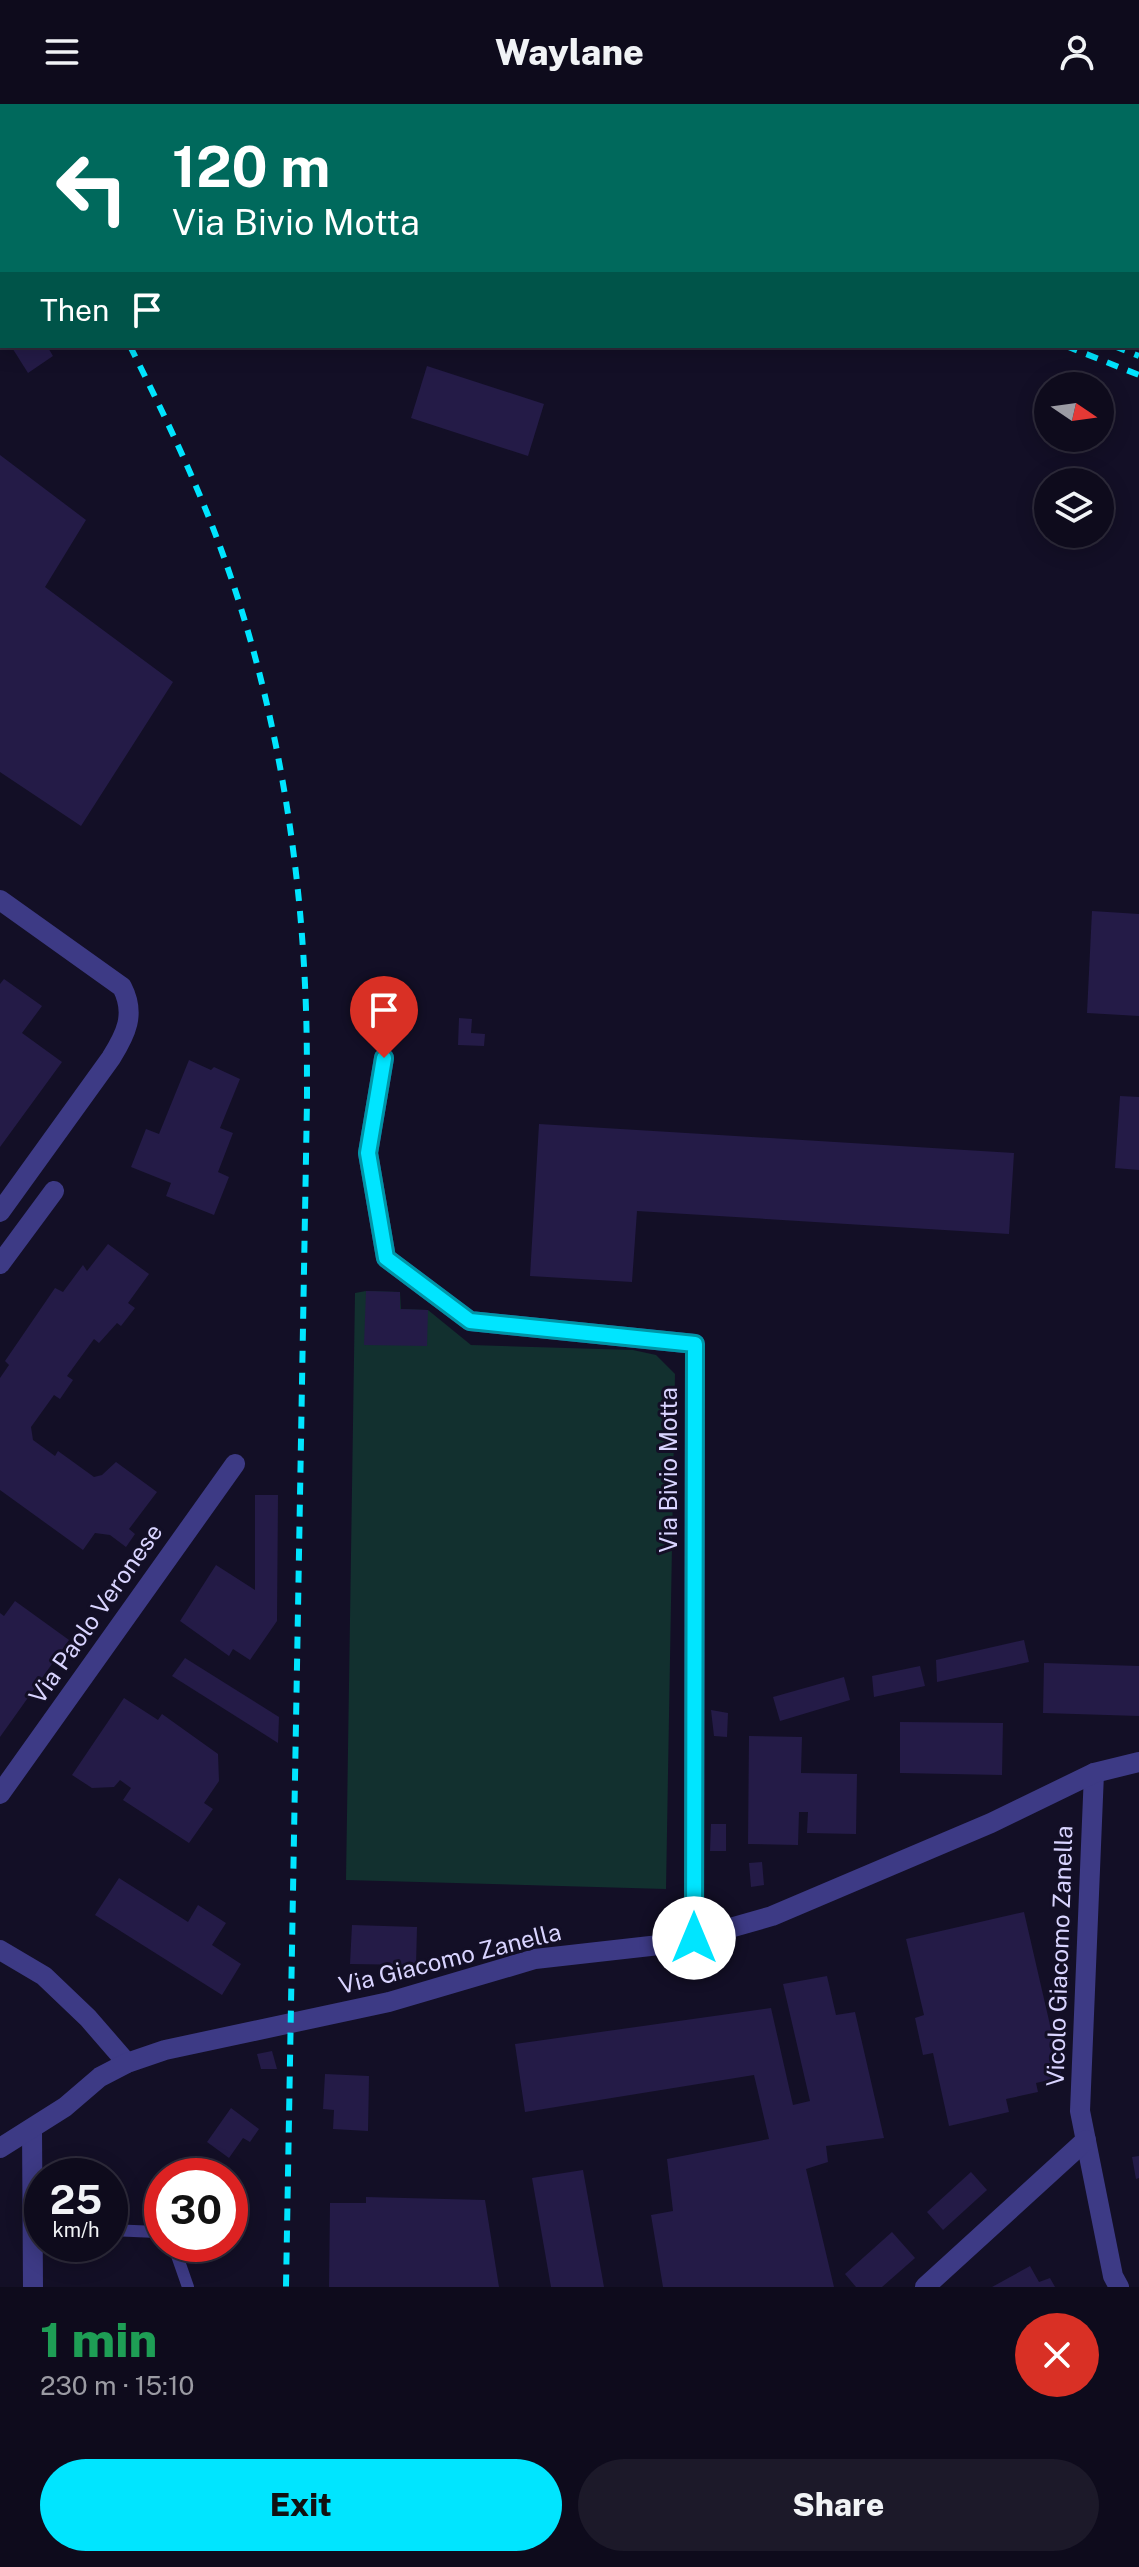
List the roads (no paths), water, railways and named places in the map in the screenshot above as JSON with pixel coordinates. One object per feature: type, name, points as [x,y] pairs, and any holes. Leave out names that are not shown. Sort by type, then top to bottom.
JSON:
[{"type":"street","points":[[0,900],[122,987],[129,1000],[130,1020],[124,1038],[111,1058],[0,1212]]},
{"type":"street","name":"Via Bivio Motta","points":[[384,1058],[368,1153],[386,1258],[470,1321],[695,1344],[694,1938]]},
{"type":"street","points":[[0,1264],[54,1191]]},
{"type":"street","name":"Via Paolo Veronese","points":[[0,1794],[235,1464]]},
{"type":"street","name":"Via Giacomo Zanella","points":[[0,2148],[65,2107],[100,2077],[127,2063],[165,2050],[389,2002],[535,1959],[677,1943],[772,1916],[991,1823],[1094,1773],[1139,1762]]},
{"type":"street","name":"Vicolo Giacomo Zanella","points":[[1094,1773],[1080,2111],[1113,2276],[1119,2287]]},
{"type":"street","points":[[0,1950],[44,1976],[88,2018],[127,2063]]},
{"type":"street","points":[[32,2129],[34,2158]]},
{"type":"street","points":[[925,2287],[1086,2140]]},
{"type":"street","points":[[33,2287],[35,2262]]},
{"type":"lane","points":[[179,2262],[188,2287]]},
{"type":"railway","points":[[131,348],[204,505],[250,639],[288,811],[301,927],[307,1101],[286,2287]]},
{"type":"railway","points":[[1071,348],[1139,375]]},
{"type":"railway","points":[[1119,348],[1139,356]]}]
